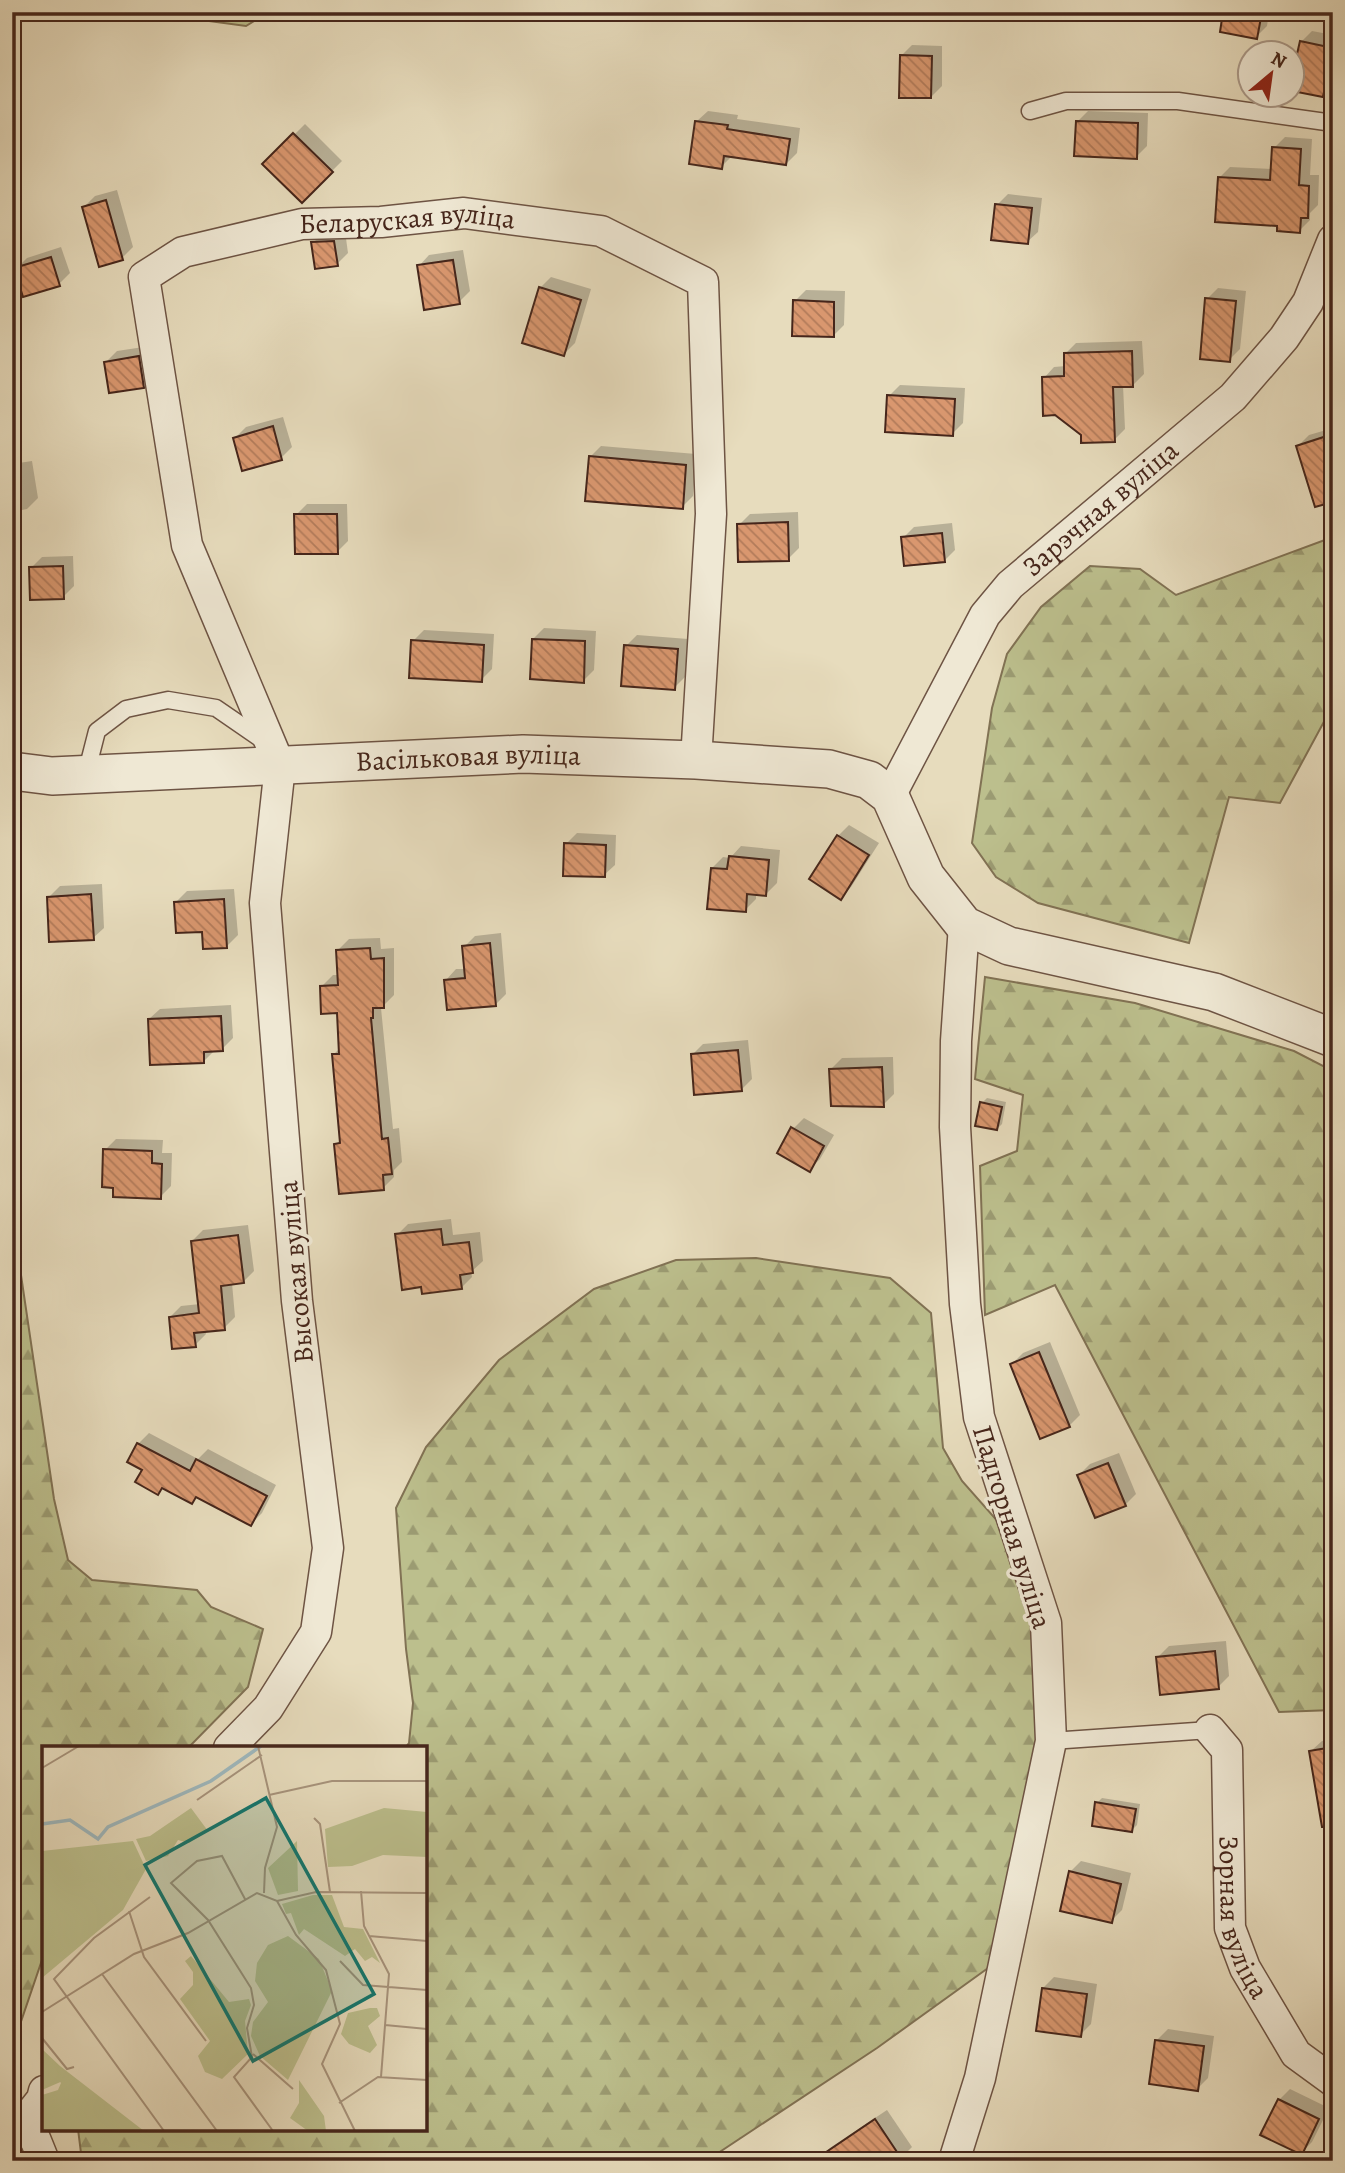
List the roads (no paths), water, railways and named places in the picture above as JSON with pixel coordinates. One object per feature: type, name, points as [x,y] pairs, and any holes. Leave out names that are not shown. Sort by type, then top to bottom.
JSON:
[{"type":"street","name":"Беларуская вуліца","points":[[276,756],[187,545],[144,277],[183,252],[302,224],[381,222],[464,213],[601,231],[703,282],[711,514],[696,760]]},
{"type":"street","name":"Зарэчная вуліца","points":[[896,808],[985,615],[1010,584],[1233,397],[1284,338],[1308,302],[1333,240]]},
{"type":"street","name":"Васільковая вуліца","points":[[12,771],[52,776],[276,756],[523,754],[696,760],[829,769],[869,780],[896,808]]},
{"type":"street","name":"Высокая вуліца","points":[[231,1746],[268,1707],[316,1632],[328,1548],[297,1301],[265,903],[276,756]]},
{"type":"street","points":[[896,808],[926,877],[964,925],[1009,946],[1214,992],[1333,1038]]},
{"type":"street","name":"Падгорная вуліца","points":[[954,2161],[980,2078],[1051,1741],[1046,1623],[979,1417],[965,1304],[955,1127],[956,1041],[964,925]]},
{"type":"street","name":"Зорная вуліца","points":[[1209,1730],[1227,1750],[1230,1928],[1245,1968],[1296,2054],[1333,2081]]},
{"type":"street","points":[[42,2099],[19,2128],[44,2161]]},
{"type":"lane","points":[[1030,111],[1066,101],[1178,101],[1333,123]]},
{"type":"lane","points":[[86,774],[97,732],[125,709],[168,701],[216,708],[276,756]]},
{"type":"lane","points":[[1051,1741],[1209,1730]]}]
